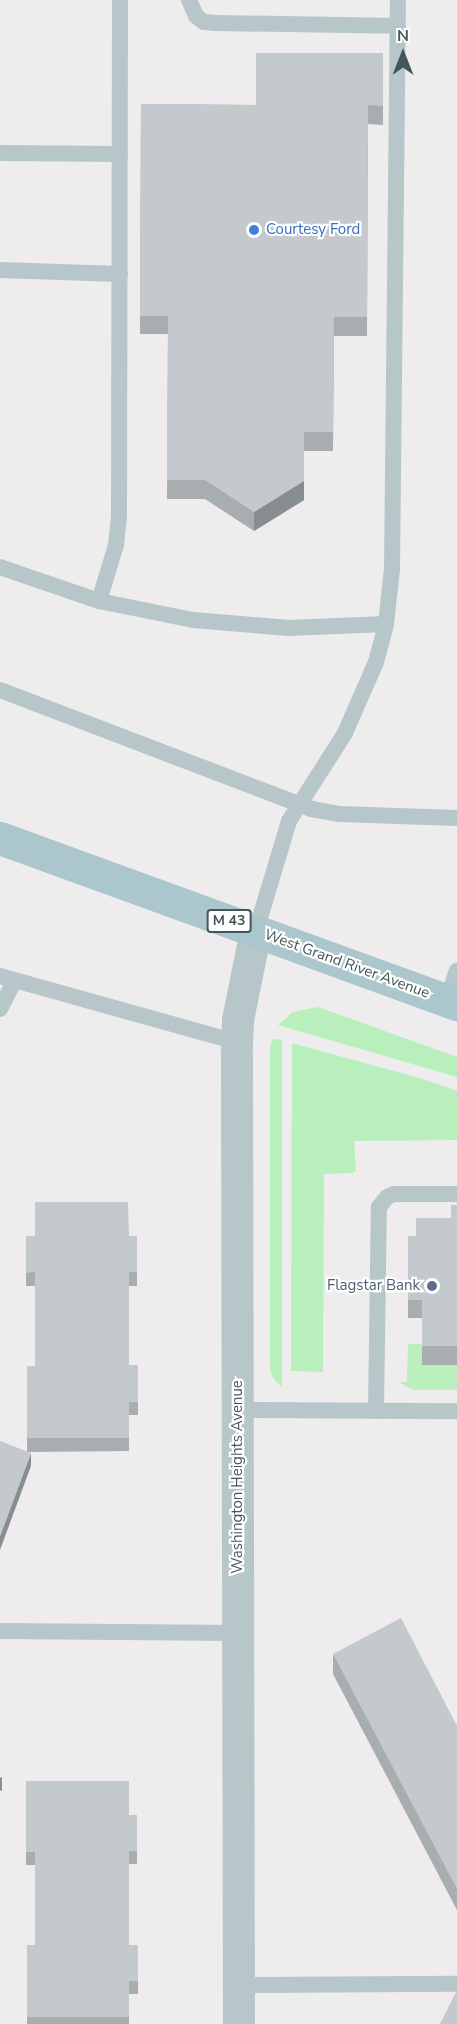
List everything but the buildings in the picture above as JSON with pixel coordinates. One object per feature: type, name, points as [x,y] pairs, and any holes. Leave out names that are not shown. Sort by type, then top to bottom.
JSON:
[{"type":"main road","name":"West Grand River Avenue","points":[[0,838],[256,931],[454,992]]},
{"type":"street","name":"Washington Heights Avenue","points":[[239,2024],[237,1042],[238,1020],[256,931]]},
{"type":"lane","points":[[99,601],[116,545],[119,515],[120,0]]},
{"type":"lane","points":[[189,0],[196,16],[204,22],[398,26]]},
{"type":"lane","points":[[256,931],[289,821],[345,733],[376,662],[386,624],[392,569],[398,0]]},
{"type":"lane","points":[[0,153],[120,154]]},
{"type":"lane","points":[[0,270],[120,274]]},
{"type":"lane","points":[[0,567],[99,601],[193,620],[240,625],[338,627],[386,624]]},
{"type":"lane","points":[[0,690],[299,804],[339,814],[457,818]]},
{"type":"lane","points":[[0,1009],[7,979],[237,1042]]},
{"type":"lane","points":[[376,1411],[379,1207],[387,1197],[394,1194],[457,1194]]},
{"type":"lane","points":[[238,1410],[457,1410]]},
{"type":"lane","points":[[0,1631],[238,1633]]},
{"type":"lane","points":[[239,1985],[457,1984]]},
{"type":"green space","points":[[318,1007],[457,1057],[457,1077],[278,1025],[293,1012]]},
{"type":"green space","points":[[272,1039],[282,1040],[282,1388],[273,1378],[270,1370],[270,1048]]},
{"type":"green space","points":[[292,1043],[423,1079],[457,1091],[457,1140],[354,1141],[356,1171],[324,1174],[323,1372],[291,1371]]},
{"type":"green space","points":[[408,1344],[422,1344],[422,1365],[457,1365],[457,1390],[413,1390],[399,1382],[407,1382]]},
{"type":"place","name":"Courtesy Ford","points":[[254,230]]},
{"type":"place","name":"Flagstar Bank","points":[[432,1286]]}]
